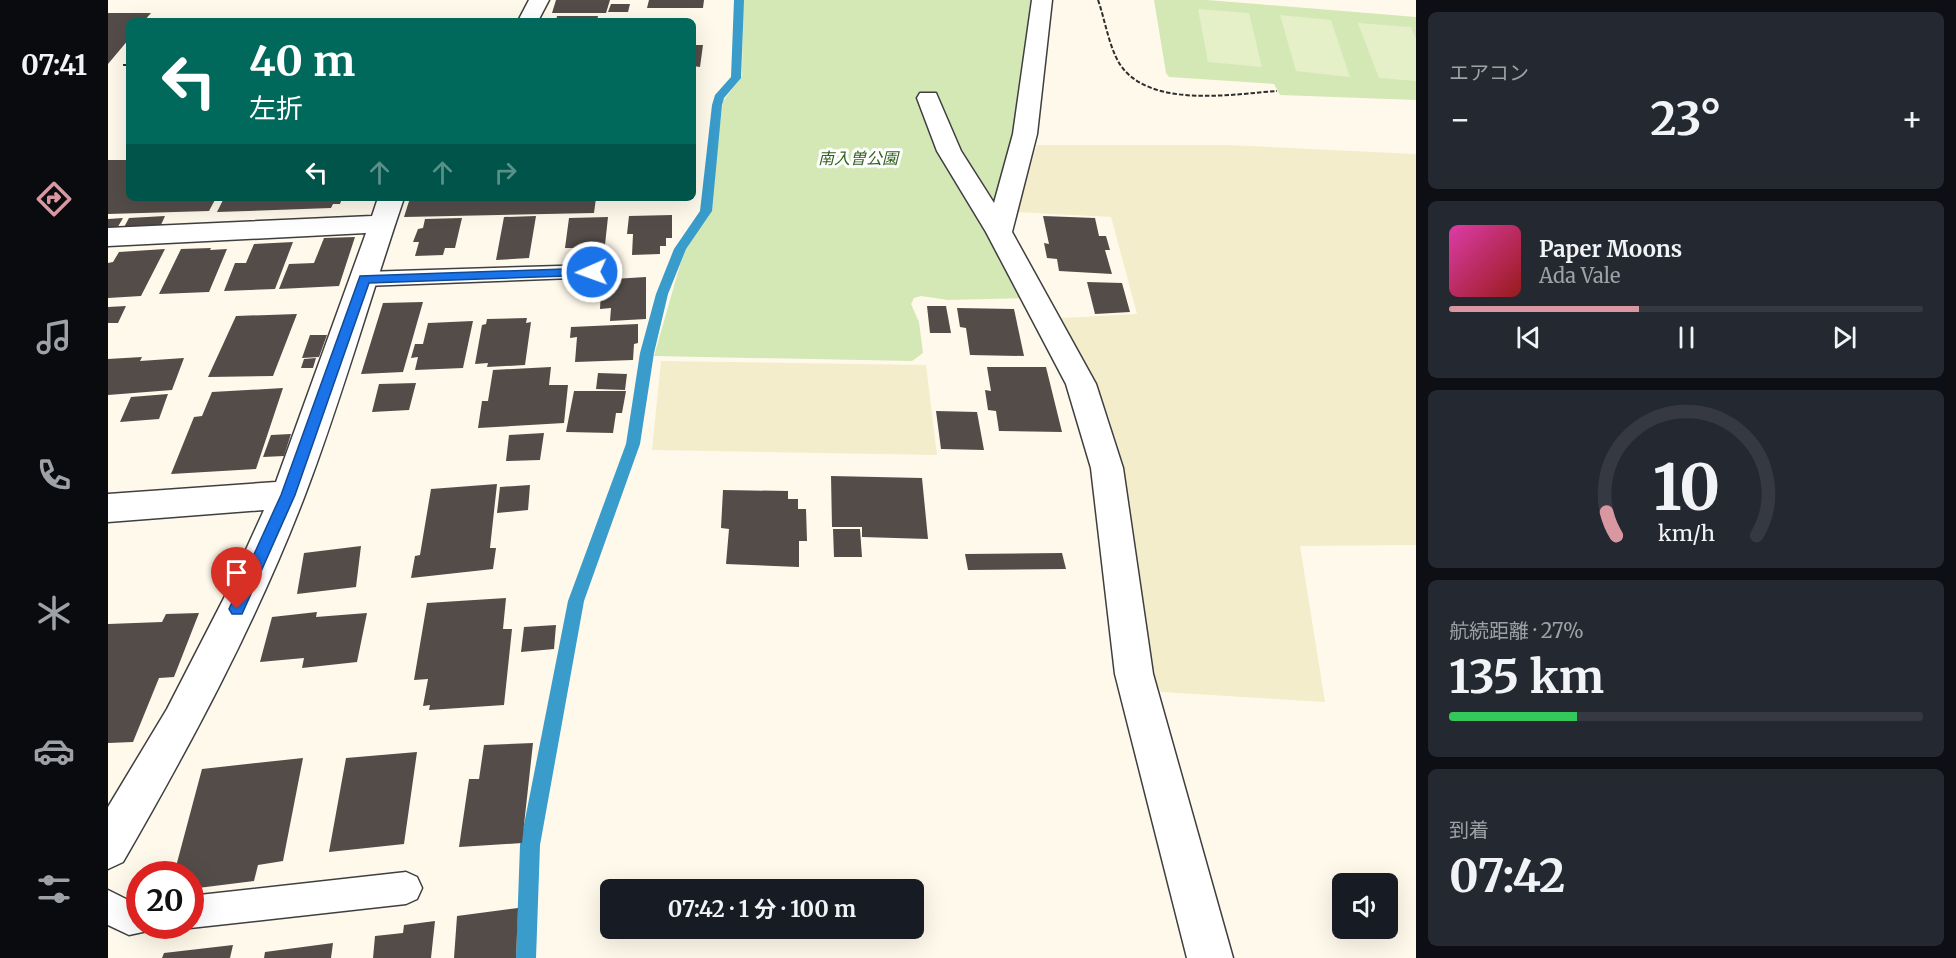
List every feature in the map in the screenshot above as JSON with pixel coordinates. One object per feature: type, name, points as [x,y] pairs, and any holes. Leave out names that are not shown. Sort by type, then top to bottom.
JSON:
[{"type":"street","points":[[530,18],[539,0]]},
{"type":"street","points":[[999,232],[1025,134],[1042,0]]},
{"type":"street","points":[[928,98],[949,151],[999,232],[1081,384],[1107,468],[1134,675],[1210,958]]},
{"type":"street","points":[[108,237],[388,211],[288,495],[237,609],[181,723],[108,848]]},
{"type":"street","points":[[108,508],[288,495]]},
{"type":"lane","points":[[364,279],[592,272]]},
{"type":"lane","points":[[204,910],[406,888]]},
{"type":"lane","points":[[108,906],[126,917]]},
{"type":"path","points":[[1098,0],[1125,72],[1140,82],[1158,90],[1178,94],[1277,91]]},
{"type":"shaded area","points":[[1037,145],[1228,145],[1416,154],[1416,545],[1300,546],[1325,702],[1161,692],[1148,667],[1128,498],[1110,420],[1061,318],[1137,314],[1111,217],[1016,212],[1025,172]]},
{"type":"shaded area","points":[[661,361],[926,365],[937,455],[652,450]]},
{"type":"green space","name":"南入曽公園","points":[[743,0],[1031,0],[1012,144],[993,201],[993,245],[1026,298],[948,300],[921,296],[914,298],[911,304],[919,322],[923,353],[912,361],[654,356],[686,244],[709,211],[723,101],[742,76]]},
{"type":"green space","points":[[1154,0],[1207,0],[1416,17],[1416,100],[1280,95],[1274,84],[1169,77],[1166,73]]},
{"type":"green space","points":[[1198,9],[1249,13],[1262,67],[1208,62]]},
{"type":"green space","points":[[1280,15],[1331,20],[1350,77],[1296,71]]},
{"type":"green space","points":[[1358,23],[1411,27],[1416,39],[1416,81],[1379,78]]},
{"type":"building","points":[[556,0],[610,0],[606,13],[552,13]]},
{"type":"building","points":[[649,0],[704,0],[703,8],[647,8]]},
{"type":"building","points":[[611,4],[630,4],[628,12],[608,12]]},
{"type":"building","points":[[108,13],[151,13],[147,18],[126,18],[126,43],[108,64]]},
{"type":"building","points":[[557,16],[598,16],[598,18],[557,18]]},
{"type":"building","points":[[696,45],[703,45],[700,67],[696,66]]},
{"type":"building","points":[[108,160],[126,160],[126,201],[214,201],[209,211],[108,214]]},
{"type":"building","points":[[222,201],[341,201],[340,204],[333,204],[331,208],[217,212]]},
{"type":"building","points":[[409,201],[596,201],[594,213],[404,217]]},
{"type":"building","points":[[672,215],[672,238],[666,238],[666,246],[660,246],[660,254],[632,255],[633,234],[627,234],[629,216]]},
{"type":"building","points":[[165,216],[160,227],[123,229],[129,218]]},
{"type":"building","points":[[536,216],[529,258],[496,260],[504,217]]},
{"type":"building","points":[[1043,216],[1095,218],[1099,236],[1106,236],[1110,250],[1105,250],[1112,274],[1059,271],[1057,259],[1047,258],[1044,243],[1049,244]]},
{"type":"building","points":[[608,217],[604,254],[582,255],[583,248],[565,248],[569,218]]},
{"type":"building","points":[[123,218],[116,230],[108,231],[108,219]]},
{"type":"building","points":[[462,218],[455,248],[445,248],[443,255],[415,256],[419,242],[413,242],[418,229],[423,228],[425,219]]},
{"type":"building","points":[[355,237],[339,286],[279,289],[289,264],[314,263],[324,238]]},
{"type":"building","points":[[293,242],[275,289],[224,291],[235,263],[246,263],[254,244]]},
{"type":"building","points":[[211,248],[210,250],[227,249],[209,292],[159,294],[181,249]]},
{"type":"building","points":[[165,249],[141,296],[108,298],[108,263],[113,262],[119,252]]},
{"type":"building","points":[[646,277],[646,319],[610,321],[611,308],[600,309],[601,289],[612,289],[613,279]]},
{"type":"building","points":[[1087,282],[1122,283],[1130,312],[1095,314]]},
{"type":"building","points":[[423,302],[403,372],[361,374],[383,303]]},
{"type":"building","points":[[126,306],[118,323],[108,323],[108,307]]},
{"type":"building","points":[[927,306],[946,306],[951,333],[930,333]]},
{"type":"building","points":[[957,308],[1014,309],[1024,356],[970,355],[966,328],[960,327]]},
{"type":"building","points":[[297,314],[273,376],[208,377],[236,316]]},
{"type":"building","points":[[527,318],[526,323],[531,322],[525,365],[487,367],[488,363],[475,364],[482,325],[486,324],[487,319]]},
{"type":"building","points":[[473,321],[463,368],[415,370],[418,357],[411,358],[415,344],[423,344],[428,323]]},
{"type":"building","points":[[638,324],[638,343],[634,344],[633,360],[575,362],[577,337],[570,338],[571,327]]},
{"type":"building","points":[[310,335],[327,335],[319,357],[302,358]]},
{"type":"building","points":[[142,357],[140,361],[184,358],[172,390],[108,395],[108,359]]},
{"type":"building","points":[[316,358],[313,368],[301,368],[304,359]]},
{"type":"building","points":[[551,367],[549,385],[568,385],[564,423],[478,428],[482,401],[488,401],[493,370]]},
{"type":"building","points":[[987,367],[1046,367],[1062,432],[999,431],[996,411],[988,410],[985,390],[991,391]]},
{"type":"building","points":[[598,373],[627,374],[625,390],[596,389]]},
{"type":"building","points":[[416,383],[409,410],[372,412],[379,384]]},
{"type":"building","points":[[283,388],[256,469],[171,474],[194,417],[202,416],[212,392]]},
{"type":"building","points":[[574,391],[626,391],[622,413],[616,413],[613,433],[566,432]]},
{"type":"building","points":[[168,394],[159,419],[120,422],[131,397]]},
{"type":"building","points":[[936,411],[977,412],[984,450],[941,449]]},
{"type":"building","points":[[544,433],[540,460],[506,461],[509,435]]},
{"type":"building","points":[[291,434],[284,456],[263,457],[271,435]]},
{"type":"building","points":[[831,476],[922,478],[928,539],[862,537],[862,527],[832,527]]},
{"type":"building","points":[[497,484],[490,548],[496,548],[493,569],[411,578],[415,556],[420,555],[431,489]]},
{"type":"building","points":[[530,485],[528,510],[497,513],[500,487]]},
{"type":"building","points":[[723,490],[788,491],[788,499],[798,499],[798,509],[806,509],[807,541],[799,541],[799,567],[726,564],[729,529],[721,528]]},
{"type":"building","points":[[833,529],[860,529],[862,557],[834,557]]},
{"type":"building","points":[[361,546],[356,587],[297,594],[304,553]]},
{"type":"building","points":[[1062,553],[1066,569],[968,570],[965,554]]},
{"type":"building","points":[[506,598],[503,629],[512,629],[504,705],[429,710],[430,705],[423,706],[428,679],[414,680],[427,603]]},
{"type":"building","points":[[317,612],[316,617],[367,613],[357,662],[302,668],[304,658],[260,662],[272,617]]},
{"type":"building","points":[[199,613],[174,677],[159,678],[133,742],[108,743],[108,624],[162,622],[166,614]]},
{"type":"building","points":[[556,625],[554,649],[521,652],[524,627]]},
{"type":"building","points":[[533,743],[522,843],[459,847],[469,779],[479,779],[484,745]]},
{"type":"building","points":[[417,752],[404,844],[329,852],[346,758]]},
{"type":"building","points":[[303,758],[283,861],[258,865],[254,881],[204,887],[204,861],[177,861],[202,769]]},
{"type":"building","points":[[518,908],[516,958],[454,958],[457,916]]},
{"type":"building","points":[[435,921],[431,958],[373,958],[375,936],[403,933],[404,925]]},
{"type":"building","points":[[333,943],[331,958],[264,958],[265,952]]},
{"type":"building","points":[[233,945],[230,958],[162,958],[164,953]]},
{"type":"waterway","points":[[526,958],[530,845],[576,601],[633,444],[647,353],[662,294],[680,249],[706,211],[717,105],[719,97],[736,78],[739,0]]},
{"type":"route","points":[[237,609],[288,495],[364,279],[592,272]]}]
